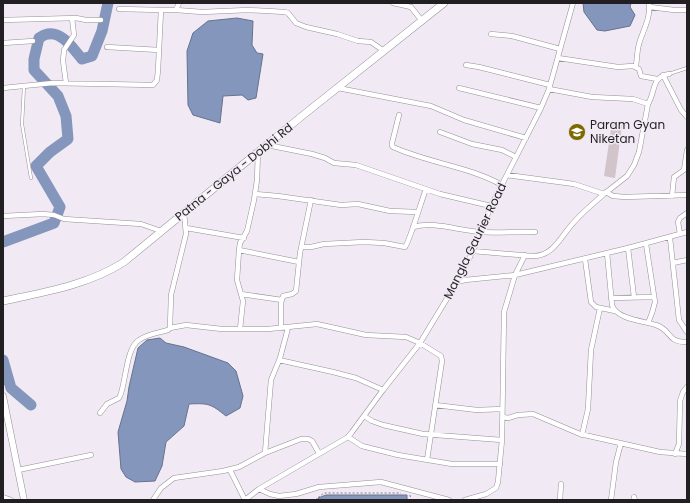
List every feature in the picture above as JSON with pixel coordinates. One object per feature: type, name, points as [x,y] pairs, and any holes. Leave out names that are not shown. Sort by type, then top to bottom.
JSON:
[{"type":"main road","name":"Patna - Gaya - Dobhi Rd","points":[[3,301],[85,282],[100,276],[124,262],[161,230],[444,3]]},
{"type":"street","points":[[176,10],[179,3]]},
{"type":"street","points":[[393,3],[411,8],[422,21]]},
{"type":"street","name":"Mangla Gaurier Road","points":[[245,500],[259,489],[348,437],[420,343],[457,282],[473,251],[491,206],[541,108],[550,87],[573,3]]},
{"type":"street","points":[[657,79],[641,76],[639,68],[636,66],[638,46],[645,29],[649,5],[674,10],[687,10]]},
{"type":"street","points":[[118,9],[202,12],[248,10],[285,12],[288,13],[296,23],[306,27],[337,34],[358,41],[371,42],[384,51]]},
{"type":"street","points":[[3,88],[66,83],[153,85],[157,80],[161,10]]},
{"type":"street","points":[[66,83],[64,61],[65,47],[74,35],[72,18]]},
{"type":"street","points":[[3,20],[76,18],[101,20]]},
{"type":"street","points":[[491,34],[512,36],[560,49]]},
{"type":"street","points":[[3,43],[33,41]]},
{"type":"street","points":[[107,47],[159,50]]},
{"type":"street","points":[[558,58],[618,67],[636,66]]},
{"type":"street","points":[[466,65],[480,67],[550,87],[592,97],[632,100],[648,104]]},
{"type":"street","points":[[473,251],[541,255],[554,248],[572,223],[605,193],[627,176],[634,165],[639,152],[648,104],[651,99],[654,86],[657,79],[663,75],[669,74]]},
{"type":"street","points":[[663,75],[681,110],[687,117]]},
{"type":"street","points":[[338,88],[431,106],[464,120],[526,138]]},
{"type":"street","points":[[459,88],[541,108]]},
{"type":"street","points":[[399,115],[392,146],[393,148],[482,176],[502,184]]},
{"type":"street","points":[[440,132],[478,146],[502,150],[516,157]]},
{"type":"street","points":[[267,145],[317,156],[334,163],[356,165],[440,194],[491,206]]},
{"type":"street","points":[[672,196],[674,176],[684,170],[687,150]]},
{"type":"street","points":[[240,329],[242,307],[241,294],[238,288],[237,280],[239,250],[240,243],[248,231],[255,194],[258,152]]},
{"type":"street","points":[[507,175],[574,184],[618,197],[687,195]]},
{"type":"street","points":[[302,247],[311,247],[324,244],[364,242],[384,243],[405,247],[410,240],[426,189]]},
{"type":"street","points":[[255,194],[312,200],[341,205],[358,204],[390,211],[418,212]]},
{"type":"street","points":[[281,328],[283,296],[292,294],[296,291],[299,262],[312,200]]},
{"type":"street","points":[[170,328],[171,295],[185,242],[186,228],[184,212]]},
{"type":"street","points":[[680,234],[678,222],[680,218],[687,213]]},
{"type":"street","points":[[3,216],[35,214],[54,215],[61,218],[141,224],[161,230]]},
{"type":"street","points":[[413,227],[419,225],[435,226],[480,232],[535,232]]},
{"type":"street","points":[[186,228],[244,238]]},
{"type":"street","points":[[457,282],[515,275],[670,238],[687,232]]},
{"type":"street","points":[[670,238],[679,320],[687,332]]},
{"type":"street","points":[[646,244],[654,297],[654,307],[648,323]]},
{"type":"street","points":[[628,248],[634,297]]},
{"type":"street","points":[[239,250],[299,262]]},
{"type":"street","points":[[607,253],[612,308],[622,316],[665,329],[676,342],[687,342]]},
{"type":"street","points":[[465,500],[486,494],[496,488],[502,440],[504,312],[515,275],[525,255]]},
{"type":"street","points":[[585,259],[589,299],[593,305],[615,311]]},
{"type":"street","points":[[673,263],[687,260]]},
{"type":"street","points":[[241,294],[282,300]]},
{"type":"street","points":[[611,298],[654,297]]},
{"type":"street","points":[[582,434],[588,409],[592,350],[600,308]]},
{"type":"street","points":[[100,412],[107,404],[120,396],[130,356],[136,342],[151,334],[168,330],[170,328],[186,325],[240,329],[288,328],[317,324],[366,335],[406,337],[420,343],[442,358],[427,460]]},
{"type":"street","points":[[265,454],[271,380],[279,360],[288,328]]},
{"type":"street","points":[[279,360],[356,378],[383,390]]},
{"type":"street","points":[[675,454],[679,444],[680,401],[683,392],[687,387]]},
{"type":"street","points":[[3,396],[24,500]]},
{"type":"street","points":[[435,405],[477,410],[502,409]]},
{"type":"street","points":[[503,417],[508,418],[518,415],[533,414],[582,434],[649,450],[675,454],[687,454]]},
{"type":"street","points":[[364,416],[383,426],[430,435],[502,440]]},
{"type":"street","points":[[348,437],[357,444],[368,448],[427,460],[452,464],[500,464]]},
{"type":"street","points":[[153,500],[161,488],[174,478],[230,470],[301,439],[308,439],[312,441],[320,453]]},
{"type":"street","points":[[611,500],[616,462],[621,443]]},
{"type":"street","points":[[18,470],[91,455]]},
{"type":"street","points":[[230,470],[245,500]]},
{"type":"street","points":[[259,489],[270,494],[280,496],[296,494],[319,488],[381,482],[449,500]]},
{"type":"street","points":[[560,500],[561,484]]},
{"type":"street","points":[[3,497],[11,500]]},
{"type":"lane","points":[[669,74],[687,68]]},
{"type":"lane","points":[[24,86],[22,124],[31,178]]},
{"type":"path","points":[[315,500],[324,493],[403,493]]},
{"type":"path","points":[[409,494],[411,496],[411,500]]},
{"type":"water","points":[[583,3],[631,3],[630,7],[635,15],[630,26],[605,31],[597,30],[584,12]]},
{"type":"water","points":[[237,18],[253,21],[252,45],[257,53],[263,54],[256,98],[248,100],[242,95],[223,96],[220,123],[193,115],[188,105],[187,51],[193,33],[208,21]]},
{"type":"water","points":[[160,338],[166,343],[184,347],[228,363],[236,371],[243,396],[240,408],[226,416],[209,405],[189,404],[184,426],[166,442],[162,466],[155,481],[135,482],[126,477],[121,469],[118,432],[127,401],[138,348],[147,340]]},
{"type":"water","points":[[326,495],[407,495],[407,500],[318,500],[318,498]]},
{"type":"building","points":[[612,123],[622,125],[615,178],[604,176]]},
{"type":"waterway","points":[[3,242],[54,223],[60,207],[36,166],[50,152],[68,139],[66,116],[58,96],[34,70],[34,59],[39,38],[47,34],[58,35],[63,38],[82,59],[92,56],[102,31],[108,3]]},
{"type":"waterway","points":[[3,360],[11,388],[31,405]]},
{"type":"waterway","points":[[3,384],[9,383]]},
{"type":"place","name":"Param Gyan Niketan","points":[[577,132]]}]
